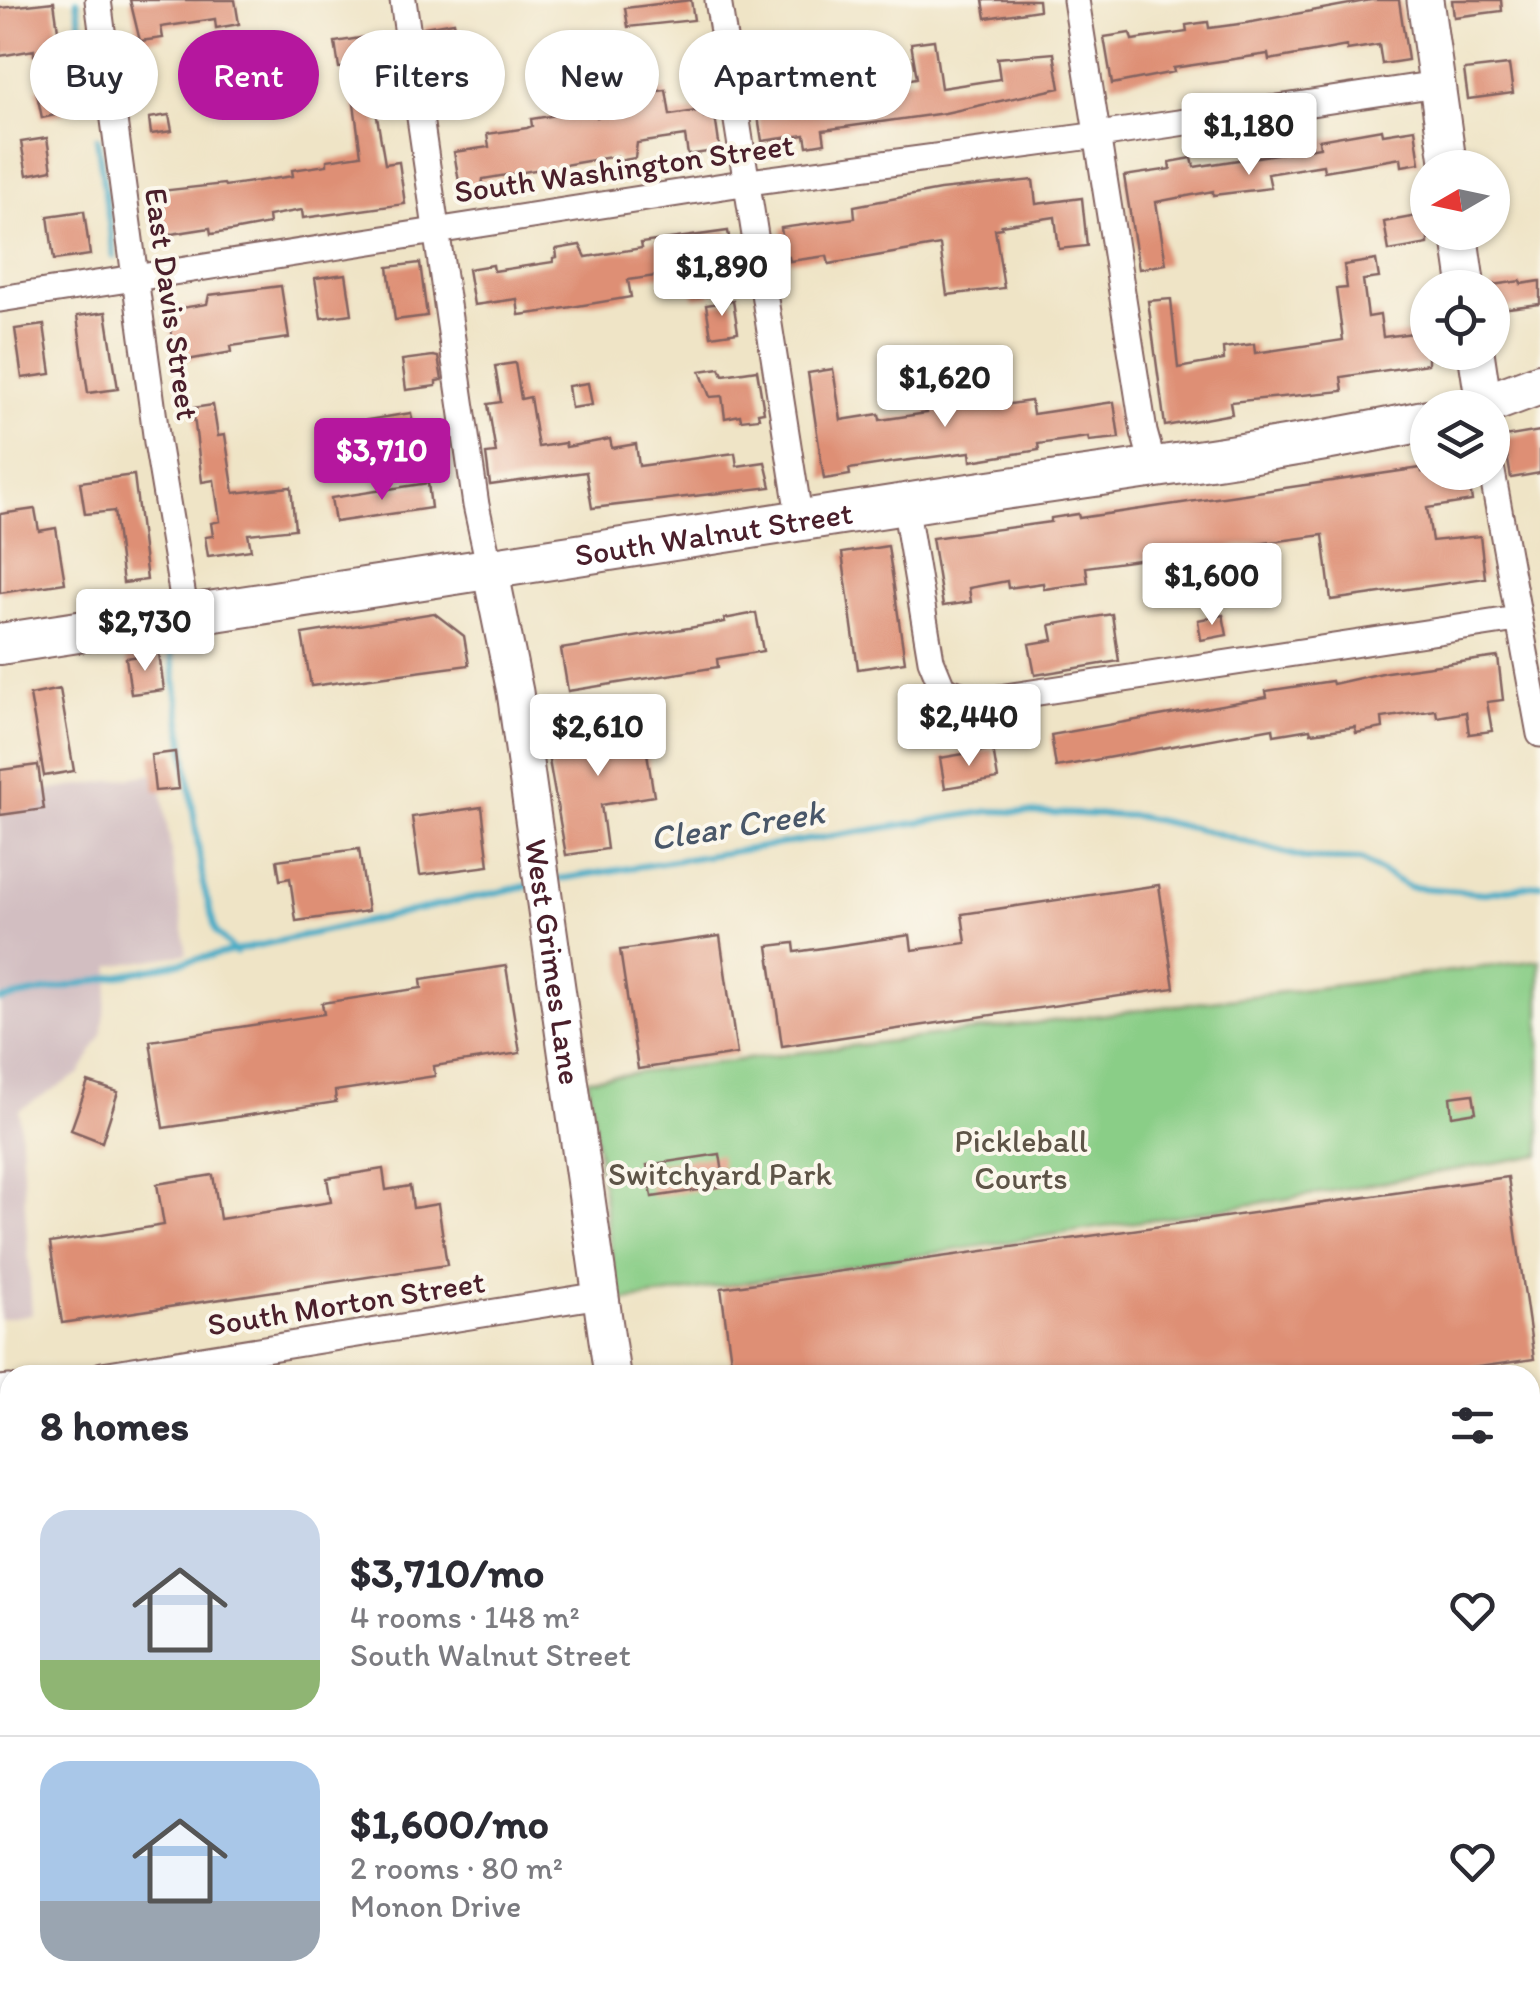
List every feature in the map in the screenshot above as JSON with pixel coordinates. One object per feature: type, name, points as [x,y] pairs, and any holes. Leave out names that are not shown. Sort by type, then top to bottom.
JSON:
[{"type":"main road","points":[[1510,395],[1540,384]]},
{"type":"main road","name":"South Walnut Street","points":[[0,644],[1316,444],[1410,424]]},
{"type":"street","name":"East Davis Street","points":[[98,0],[157,442],[186,616]]},
{"type":"street","points":[[403,0],[476,505],[490,569]]},
{"type":"street","points":[[718,0],[800,522]]},
{"type":"street","points":[[1076,0],[1144,432],[1154,468]]},
{"type":"street","points":[[1424,0],[1447,150]]},
{"type":"street","name":"South Washington Street","points":[[0,299],[749,182],[1437,84]]},
{"type":"street","points":[[1495,490],[1539,726]]},
{"type":"street","points":[[904,504],[931,660],[942,688],[980,701],[1517,620]]},
{"type":"street","name":"West Grimes Lane","points":[[490,569],[514,692],[611,1365]]},
{"type":"street","name":"South Morton Street","points":[[164,1365],[601,1295]]},
{"type":"shaded area","points":[[159,773],[187,954],[111,966],[102,1034],[79,1074],[19,1110],[32,1314],[0,1319],[0,798]]},
{"type":"green space","name":"Switchyard Park","points":[[1540,960],[1540,1155],[1286,1199],[618,1302],[588,1079]]},
{"type":"building","points":[[130,0],[235,0],[239,24],[216,28],[215,19],[161,27],[163,38],[158,39],[158,30],[137,30]]},
{"type":"building","points":[[691,0],[694,20],[628,27],[625,8]]},
{"type":"building","points":[[983,0],[1038,0],[1039,10],[986,18]]},
{"type":"building","points":[[1371,0],[1399,0],[1408,60],[1382,64],[1379,45],[1347,50],[1347,46],[1269,60],[1268,54],[1173,68],[1174,72],[1112,84],[1104,37],[1130,33],[1132,40],[1187,32],[1186,25],[1208,22],[1209,28],[1247,23]]},
{"type":"building","points":[[1452,0],[1501,0],[1502,11],[1454,17]]},
{"type":"building","points":[[54,2],[58,30],[30,30],[30,51],[0,56],[0,8]]},
{"type":"building","points":[[454,22],[456,30],[424,30],[424,27]]},
{"type":"building","points":[[934,40],[941,88],[1000,79],[997,58],[1054,53],[1060,88],[912,118],[912,79],[917,78],[912,43]]},
{"type":"building","points":[[1509,65],[1513,93],[1468,99],[1464,70]]},
{"type":"building","points":[[666,90],[670,115],[679,114],[679,120],[716,120],[720,150],[688,155],[685,136],[637,143],[635,158],[618,161],[617,156],[483,179],[481,191],[465,194],[464,187],[460,188],[454,152],[489,147],[487,134],[532,126],[531,120],[659,120],[659,91]]},
{"type":"building","points":[[169,115],[172,131],[151,134],[149,120],[158,120],[158,117]]},
{"type":"building","points":[[356,120],[378,120],[385,164],[399,162],[405,204],[303,218],[302,210],[268,216],[269,224],[232,231],[211,234],[210,228],[158,236],[151,192],[293,176],[292,170],[361,155]]},
{"type":"building","points":[[759,120],[895,120],[823,130],[825,143],[807,146],[805,135],[762,141]]},
{"type":"building","points":[[1382,129],[1383,134],[1415,129],[1418,150],[1410,150],[1410,165],[1402,166],[1401,158],[1324,171],[1323,165],[1268,174],[1271,188],[1213,195],[1213,191],[1156,202],[1166,264],[1139,269],[1124,176],[1171,169],[1170,162],[1192,158],[1194,167],[1320,147],[1319,140]]},
{"type":"building","points":[[47,138],[52,170],[27,175],[21,142]]},
{"type":"building","points":[[1033,180],[1036,204],[1082,198],[1087,246],[1059,249],[1055,217],[1001,225],[1002,228],[995,229],[1004,288],[947,295],[940,245],[829,264],[827,256],[790,261],[785,258],[781,228],[855,218],[854,206],[940,190]]},
{"type":"building","points":[[84,211],[90,255],[54,260],[48,216]]},
{"type":"building","points":[[1410,217],[1410,247],[1389,251],[1384,222]]},
{"type":"building","points":[[728,231],[732,255],[706,259],[711,296],[694,298],[690,271],[628,280],[631,297],[542,312],[519,315],[517,299],[474,305],[468,269],[493,265],[494,271],[553,262],[556,249],[580,245],[586,257],[642,248],[641,243]]},
{"type":"building","points":[[1376,260],[1379,278],[1363,280],[1368,317],[1380,315],[1383,337],[1410,333],[1410,367],[1341,377],[1343,391],[1230,402],[1232,414],[1165,426],[1148,301],[1171,299],[1178,368],[1224,360],[1223,348],[1254,344],[1255,353],[1343,340],[1336,289],[1347,288],[1344,265]]},
{"type":"building","points":[[420,263],[427,316],[395,320],[388,267]]},
{"type":"building","points":[[346,274],[352,314],[321,318],[315,278]]},
{"type":"building","points":[[1540,281],[1540,304],[1510,308],[1510,283]]},
{"type":"building","points":[[281,286],[289,338],[231,346],[232,352],[176,362],[168,310],[207,304],[209,295]]},
{"type":"building","points":[[733,301],[738,332],[711,336],[706,305]]},
{"type":"building","points":[[106,312],[118,389],[88,393],[77,316]]},
{"type":"building","points":[[44,325],[51,374],[22,378],[15,329]]},
{"type":"building","points":[[438,357],[442,380],[436,381],[436,386],[406,390],[402,360]]},
{"type":"building","points":[[515,363],[521,399],[530,397],[538,447],[565,443],[566,447],[610,439],[612,448],[636,444],[639,466],[735,453],[737,466],[765,462],[771,487],[592,508],[586,472],[490,485],[486,454],[496,453],[488,404],[501,402],[495,366]]},
{"type":"building","points":[[720,368],[723,375],[757,370],[764,412],[758,413],[759,418],[725,418],[722,396],[710,397],[700,371]]},
{"type":"building","points":[[833,369],[841,420],[879,414],[880,420],[927,413],[924,395],[947,392],[950,408],[1031,401],[1033,414],[1114,402],[1119,438],[1089,441],[1088,437],[1038,444],[1039,450],[971,461],[970,452],[895,462],[849,469],[850,475],[824,479],[808,373]]},
{"type":"building","points":[[588,383],[592,405],[571,408],[568,386]]},
{"type":"building","points":[[213,405],[218,436],[225,435],[234,493],[291,487],[295,529],[248,534],[251,550],[208,556],[205,537],[213,536],[211,523],[220,521],[214,480],[202,482],[193,408]]},
{"type":"building","points":[[411,413],[416,442],[354,453],[349,423]]},
{"type":"building","points":[[1540,431],[1540,473],[1511,478],[1510,436]]},
{"type":"building","points":[[1410,470],[1410,490],[1470,490],[1472,501],[1427,508],[1432,541],[1480,536],[1485,578],[1331,600],[1323,535],[1086,567],[1088,583],[1044,589],[1043,583],[1008,588],[1007,581],[969,588],[971,602],[943,606],[932,538],[1051,522],[1051,518],[1078,514],[1079,518]]},
{"type":"building","points":[[134,475],[147,580],[123,583],[114,511],[85,514],[80,482]]},
{"type":"building","points":[[428,483],[431,508],[335,522],[331,498]]},
{"type":"building","points":[[35,509],[39,531],[56,528],[65,583],[0,593],[0,514]]},
{"type":"building","points":[[888,546],[905,662],[858,669],[842,553]]},
{"type":"building","points":[[434,613],[464,636],[469,665],[311,686],[302,634]]},
{"type":"building","points":[[756,613],[763,651],[717,659],[718,667],[568,691],[561,649],[725,622],[724,619]]},
{"type":"building","points":[[1112,614],[1119,661],[1035,675],[1029,644],[1053,640],[1050,625]]},
{"type":"building","points":[[1223,615],[1227,635],[1201,640],[1198,620]]},
{"type":"building","points":[[159,653],[164,690],[131,694],[126,658]]},
{"type":"building","points":[[1498,657],[1503,700],[1487,702],[1492,731],[1469,734],[1466,712],[1437,717],[1436,710],[1382,718],[1383,728],[1356,733],[1355,727],[1274,735],[1273,728],[1056,767],[1051,735],[1267,697],[1266,691]]},
{"type":"building","points":[[60,689],[74,771],[44,776],[30,695]]},
{"type":"building","points":[[651,723],[656,751],[647,753],[654,796],[601,805],[607,849],[566,855],[545,738]]},
{"type":"building","points":[[993,749],[998,779],[945,788],[940,758]]},
{"type":"building","points":[[175,752],[179,789],[155,791],[151,755]]},
{"type":"building","points":[[38,765],[44,809],[0,815],[0,770]]},
{"type":"building","points":[[482,807],[489,866],[420,875],[412,817]]},
{"type":"building","points":[[359,849],[368,911],[296,921],[290,878],[280,880],[277,860]]},
{"type":"building","points":[[1159,885],[1174,988],[782,1046],[768,946],[794,943],[795,952],[910,935],[912,950],[966,943],[962,914]]},
{"type":"building","points":[[720,936],[737,1054],[638,1069],[620,950]]},
{"type":"building","points":[[506,966],[520,1053],[434,1066],[435,1076],[335,1091],[336,1102],[163,1128],[150,1041],[324,1014],[322,1003],[422,988],[421,979]]},
{"type":"building","points":[[88,1082],[118,1092],[102,1142],[71,1130]]},
{"type":"building","points":[[1473,1094],[1476,1112],[1452,1116],[1450,1097]]},
{"type":"building","points":[[720,1154],[725,1186],[652,1197],[647,1165]]},
{"type":"building","points":[[383,1169],[386,1190],[410,1186],[413,1208],[438,1204],[447,1265],[62,1323],[50,1243],[164,1225],[157,1184],[213,1175],[220,1219],[331,1202],[327,1178]]},
{"type":"building","points":[[1508,1177],[1534,1359],[1492,1365],[732,1365],[721,1288]]},
{"type":"waterway","points":[[77,0],[81,30]]},
{"type":"waterway","points":[[97,138],[114,257]]},
{"type":"waterway","points":[[171,650],[204,888],[216,932],[236,953]]},
{"type":"waterway","name":"Clear Creek","points":[[553,880],[991,811],[1136,816],[1307,859],[1361,860],[1409,887],[1485,893],[1540,884]]},
{"type":"waterway","name":"Clear Creek","points":[[0,1000],[531,885]]},
{"type":"park label","name":"Pickleball Courts","points":[[1021,1160]]}]
